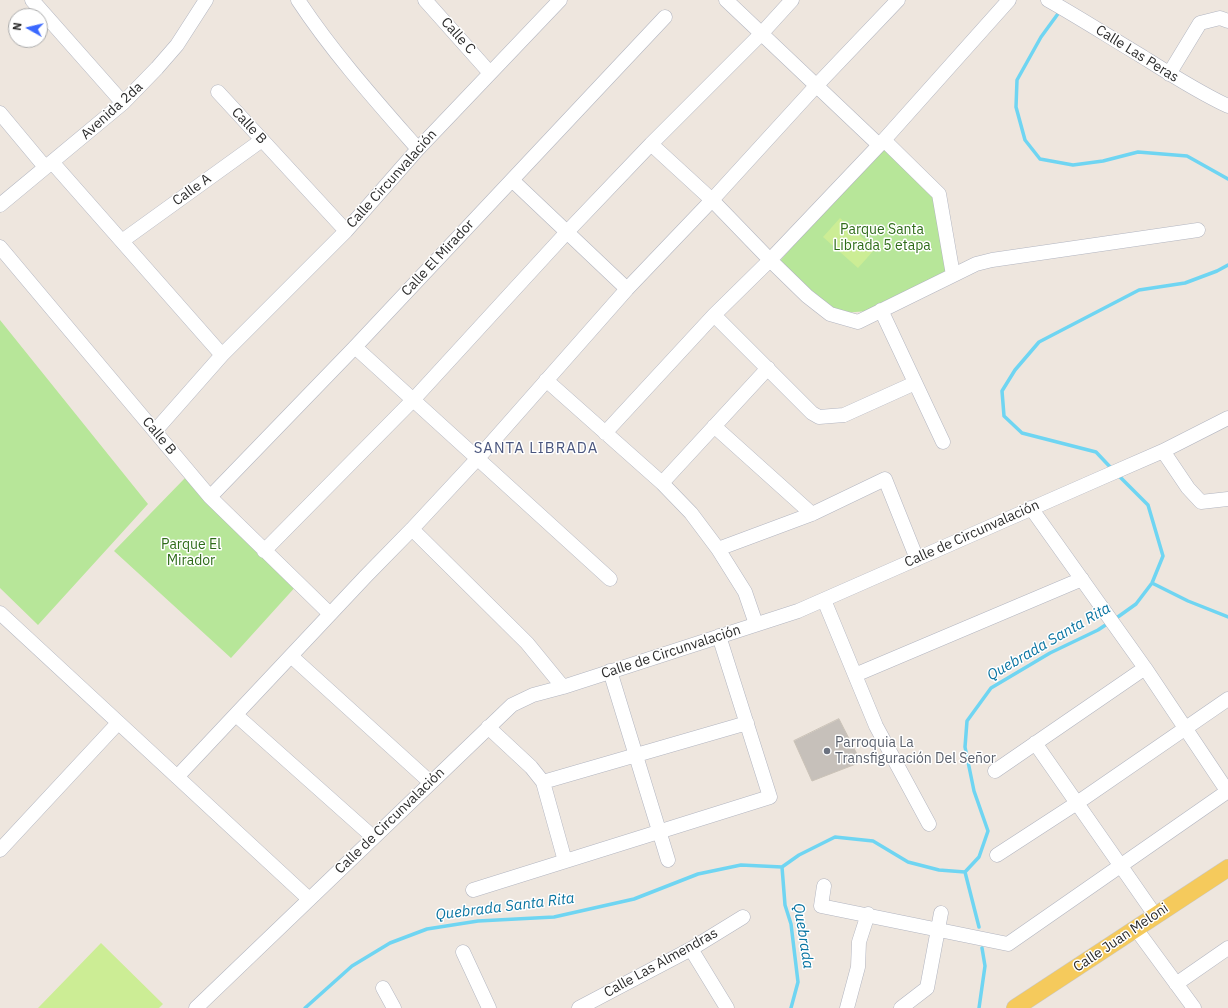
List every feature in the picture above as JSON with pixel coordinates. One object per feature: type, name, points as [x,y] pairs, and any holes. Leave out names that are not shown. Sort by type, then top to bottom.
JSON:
[{"type":"main road","name":"Calle Juan Meloni","points":[[1014,1008],[1228,868]]},
{"type":"street","points":[[32,0],[123,103]]},
{"type":"street","name":"Avenida 2da","points":[[0,205],[123,103],[158,68],[177,45],[206,0]]},
{"type":"street","points":[[298,0],[313,23],[352,73],[418,149]]},
{"type":"street","name":"Calle C","points":[[425,0],[490,73]]},
{"type":"street","name":"Calle Circunvalación","points":[[155,431],[222,355],[346,231],[418,149],[560,0]]},
{"type":"street","points":[[726,0],[816,86],[882,142],[939,194],[953,275]]},
{"type":"street","points":[[264,551],[413,400],[566,232],[762,33],[792,0]]},
{"type":"street","points":[[177,778],[478,458],[627,289],[898,0]]},
{"type":"street","points":[[605,433],[714,315],[770,260],[882,142],[1009,0]]},
{"type":"street","name":"Calle Las Peras","points":[[1048,0],[1169,74],[1228,106]]},
{"type":"street","name":"Calle El Mirador","points":[[210,497],[355,348],[665,17]]},
{"type":"street","points":[[1169,74],[1200,23],[1220,18],[1228,21]]},
{"type":"street","name":"Calle B","points":[[218,92],[346,231]]},
{"type":"street","points":[[0,113],[122,241],[222,355]]},
{"type":"street","name":"Calle A","points":[[122,241],[262,140]]},
{"type":"street","points":[[651,144],[712,200],[807,296],[830,314],[858,322],[976,264],[992,260],[1198,230]]},
{"type":"street","points":[[512,180],[627,289]]},
{"type":"street","name":"Calle B","points":[[0,247],[210,497],[330,614]]},
{"type":"street","points":[[881,310],[943,442]]},
{"type":"street","points":[[714,315],[812,413],[819,417],[844,415],[915,384]]},
{"type":"street","points":[[355,348],[610,579]]},
{"type":"street","points":[[662,483],[768,368]]},
{"type":"street","points":[[546,380],[662,483],[691,513],[718,549],[745,592],[756,624]]},
{"type":"street","name":"Calle de Circunvalación","points":[[196,1008],[512,705],[533,695],[563,687],[798,611],[1031,508],[1163,452],[1228,418]]},
{"type":"street","points":[[714,426],[812,514]]},
{"type":"street","points":[[1163,452],[1188,488],[1201,502],[1228,499]]},
{"type":"street","points":[[718,549],[812,514],[885,479],[917,559]]},
{"type":"street","points":[[824,886],[821,906],[868,914],[1008,944],[1228,792],[1117,629],[1031,508]]},
{"type":"street","points":[[412,529],[527,643],[563,687]]},
{"type":"street","points":[[855,675],[1082,580]]},
{"type":"street","points":[[824,600],[876,726],[928,824]]},
{"type":"street","points":[[0,613],[309,899]]},
{"type":"street","points":[[473,890],[770,797],[719,636]]},
{"type":"street","points":[[291,656],[430,782]]},
{"type":"street","points":[[995,771],[1144,668]]},
{"type":"street","points":[[610,672],[668,860]]},
{"type":"street","points":[[997,855],[1077,803],[1228,699]]},
{"type":"street","points":[[236,714],[373,837]]},
{"type":"street","points":[[0,850],[118,723]]},
{"type":"street","points":[[542,782],[747,723]]},
{"type":"street","points":[[488,727],[531,767],[542,782],[565,861]]},
{"type":"street","points":[[1035,743],[1155,915]]},
{"type":"street","points":[[848,1008],[858,967],[859,942],[868,914]]},
{"type":"street","points":[[901,1008],[927,988],[942,914]]},
{"type":"street","name":"Calle Las Almendras","points":[[579,1008],[691,949],[743,917]]},
{"type":"street","points":[[1136,929],[1194,1008]]},
{"type":"street","points":[[1176,984],[1228,948]]},
{"type":"street","points":[[691,949],[727,1008]]},
{"type":"street","points":[[463,952],[489,1008]]},
{"type":"street","points":[[383,988],[394,1008]]},
{"type":"green space","name":"Parque Santa Librada 5 etapa","points":[[879,145],[939,194],[953,275],[881,310],[830,314],[780,261]]},
{"type":"green space","points":[[840,218],[875,249],[858,268],[823,237]]},
{"type":"green space","points":[[0,320],[148,504],[38,625],[0,588]]},
{"type":"green space","name":"Parque El Mirador","points":[[185,478],[298,584],[231,658],[114,551]]},
{"type":"green space","points":[[101,943],[163,1004],[159,1008],[38,1008]]},
{"type":"building","name":"Parroquia La Transfiguración Del Señor","points":[[839,719],[861,762],[812,781],[794,741]]},
{"type":"waterway","name":"Quebrada Santa Rita","points":[[1060,11],[1041,37],[1017,80],[1016,107],[1025,140],[1040,159],[1073,165],[1103,161],[1138,152],[1187,156],[1228,179]]},
{"type":"waterway","name":"Quebrada Santa Rita","points":[[1113,470],[1096,452],[1022,433],[1004,416],[1002,391],[1015,370],[1039,342],[1139,290],[1185,283],[1217,271],[1228,265]]},
{"type":"waterway","name":"Quebrada Santa Rita","points":[[1115,619],[1136,604],[1152,583],[1163,556],[1148,505],[1117,474]]},
{"type":"waterway","points":[[1152,583],[1188,601],[1228,617]]},
{"type":"waterway","name":"Quebrada Santa Rita","points":[[305,1008],[352,966],[390,943],[427,929],[478,921],[554,917],[634,899],[698,874],[741,865],[782,867],[799,855],[835,837],[873,841],[908,862],[939,870],[965,872],[979,857],[988,831],[974,791],[965,747],[967,721],[991,688],[1050,653],[1098,630],[1110,622]]},
{"type":"waterway","name":"Quebrada","points":[[782,867],[785,905],[791,924],[798,982],[791,1008]]},
{"type":"waterway","name":"Quebrada","points":[[965,872],[979,927]]},
{"type":"waterway","name":"Quebrada","points":[[979,1008],[985,966],[982,948]]},
{"type":"place","name":"Parroquia La Transfiguración Del Señor","points":[[827,751]]},
{"type":"district","name":"SANTA LIBRADA","points":[[536,449]]}]
